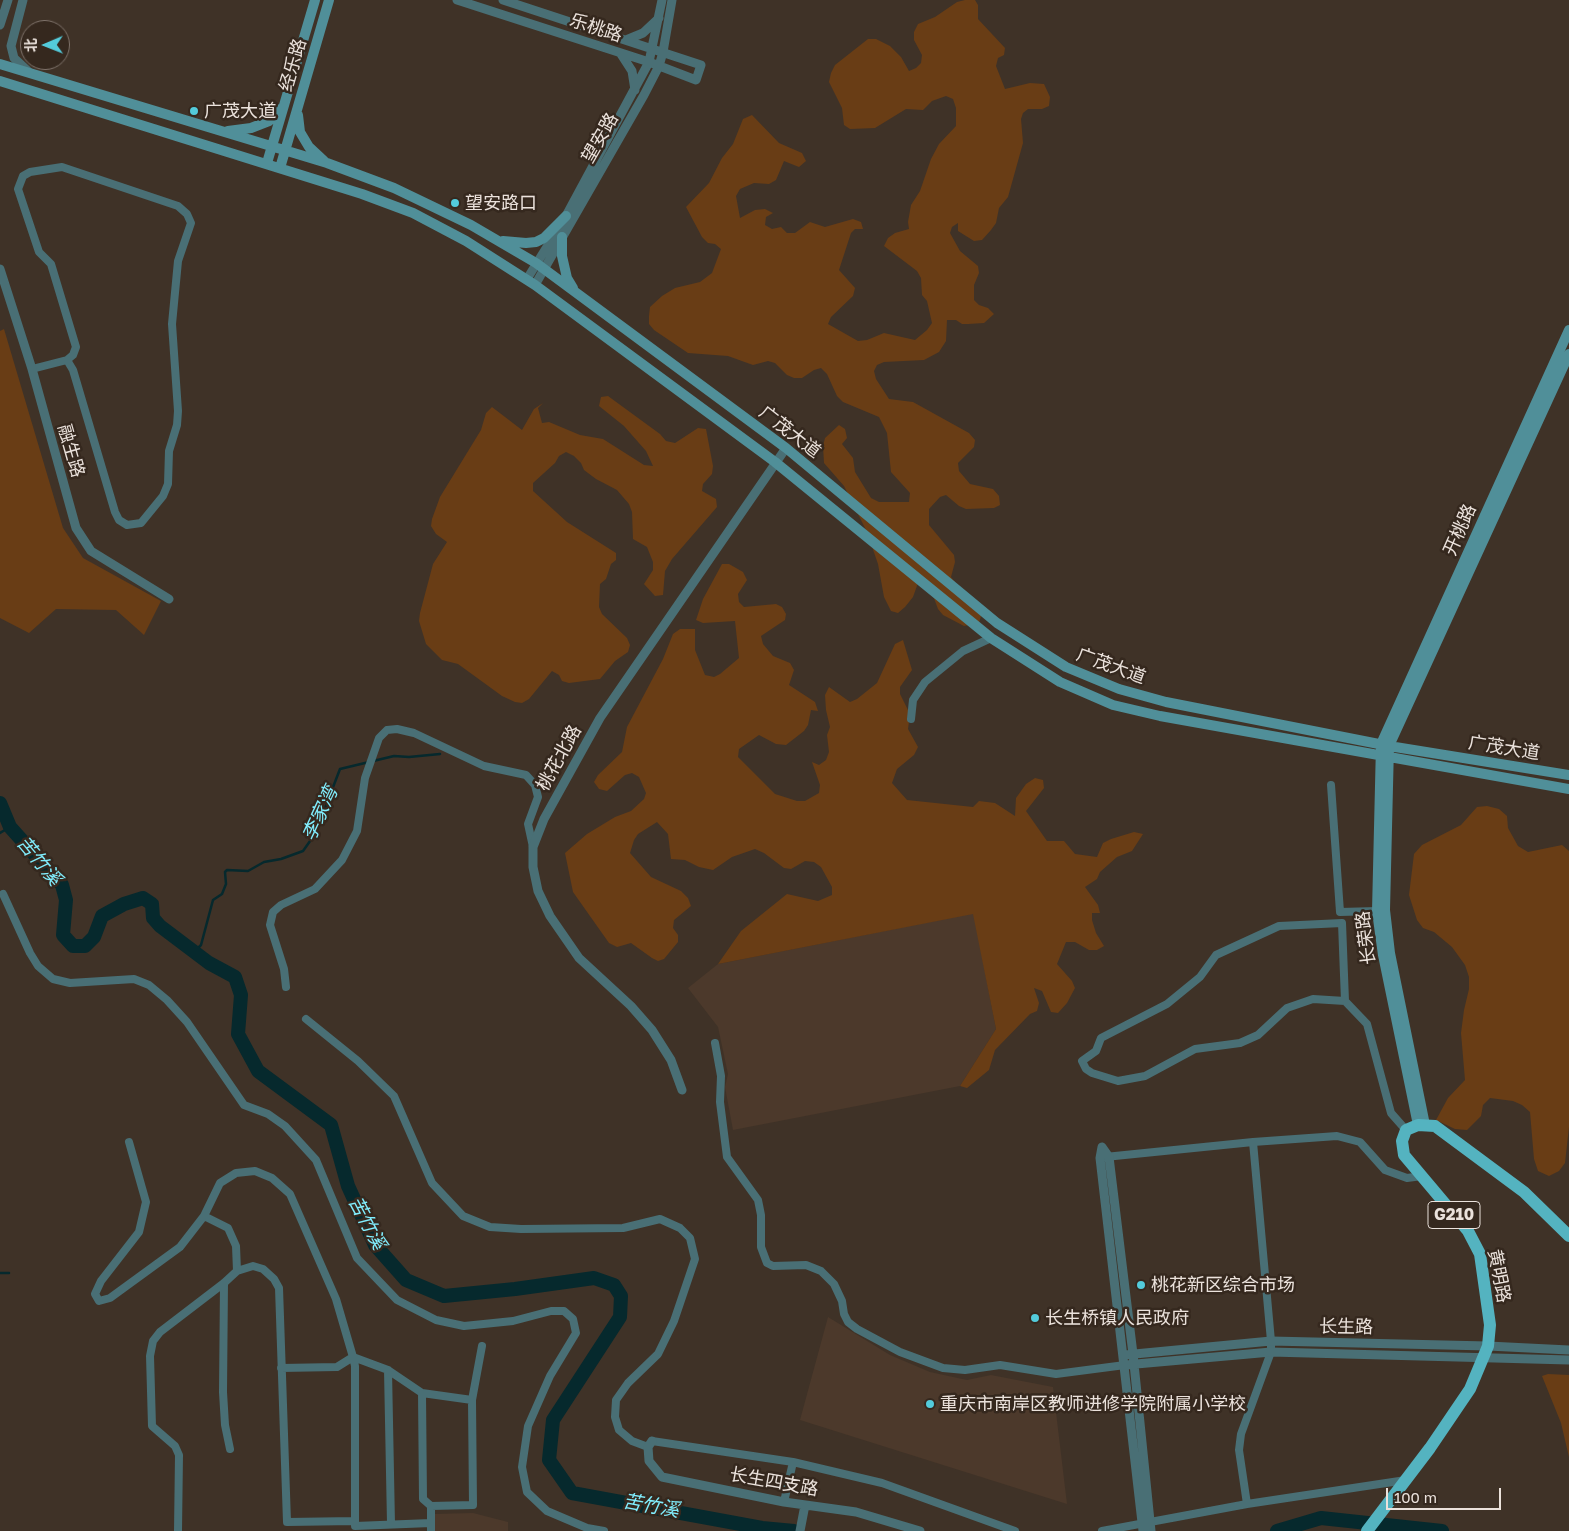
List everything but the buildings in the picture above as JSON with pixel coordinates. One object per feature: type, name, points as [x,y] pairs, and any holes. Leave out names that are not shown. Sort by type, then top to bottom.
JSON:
[{"type":"highway","points":[[1416,1127],[1435,1126],[1524,1192],[1569,1236]]},
{"type":"highway","name":"黄明路","points":[[1367,1531],[1403,1484],[1470,1389],[1486,1351],[1490,1325],[1480,1254],[1468,1232],[1404,1155],[1402,1141],[1416,1127]]},
{"type":"main road","name":"经乐路","points":[[268,163],[315,0]]},
{"type":"main road","name":"经乐路","points":[[280,168],[329,0]]},
{"type":"main road","name":"广茂大道","points":[[0,64],[327,163],[394,188],[445,212],[497,241],[540,266],[786,448],[997,623],[1066,667],[1119,689],[1166,702],[1385,745],[1569,775]]},
{"type":"main road","name":"广茂大道","points":[[0,82],[268,163],[413,213],[466,241],[531,282],[775,462],[992,638],[1060,682],[1113,705],[1160,716],[1569,789]]},
{"type":"main road","points":[[225,132],[251,128],[269,121],[284,106]]},
{"type":"main road","points":[[297,109],[300,132],[309,147],[327,163]]},
{"type":"main road","points":[[160,130],[171,127],[172,120],[165,114]]},
{"type":"main road","points":[[497,241],[526,244],[536,242],[544,238],[566,216]]},
{"type":"main road","points":[[562,237],[562,256],[567,278],[574,291]]},
{"type":"main road","name":"开桃路","points":[[1385,745],[1569,330]]},
{"type":"main road","name":"开桃路","points":[[1385,745],[1569,354]]},
{"type":"main road","name":"长荣路","points":[[1385,745],[1383,756],[1378,911],[1383,955],[1416,1127]]},
{"type":"main road","name":"长荣路","points":[[1383,756],[1385,910],[1416,1127]]},
{"type":"street","points":[[0,25],[8,0]]},
{"type":"street","points":[[23,0],[11,39],[11,52],[19,64],[31,74]]},
{"type":"street","name":"乐桃路","points":[[457,0],[649,62],[696,80],[702,65],[503,0]]},
{"type":"street","name":"望安路","points":[[531,282],[649,62],[662,0]]},
{"type":"street","name":"望安路","points":[[540,266],[562,237],[659,66],[672,0]]},
{"type":"street","points":[[626,40],[643,33],[659,18]]},
{"type":"street","points":[[621,54],[632,71],[635,91]]},
{"type":"street","points":[[32,369],[67,360],[73,355],[76,348],[73,332],[51,264],[38,252],[18,189],[22,176],[30,172],[62,167],[178,206],[191,223],[178,261],[172,324],[178,411],[177,426],[169,451],[168,484],[163,496],[141,523],[127,525],[119,520],[115,512],[73,370],[67,360]]},
{"type":"street","name":"融生路","points":[[0,269],[32,369],[76,528],[91,551],[169,599]]},
{"type":"street","name":"桃花北路","points":[[682,1090],[670,1060],[652,1030],[631,1006],[579,958],[550,916],[538,892],[533,867],[533,847],[544,819],[600,718],[786,448]]},
{"type":"street","points":[[911,718],[914,700],[925,682],[963,651],[992,638]]},
{"type":"street","points":[[286,987],[284,969],[270,925],[273,912],[281,905],[315,889],[342,860],[357,831],[365,778],[378,738],[387,730],[397,729],[414,733],[484,766],[526,775],[535,785],[538,797],[528,824],[533,847]]},
{"type":"street","points":[[1330,785],[1340,912],[1378,911]]},
{"type":"street","points":[[3,894],[30,953],[38,966],[53,979],[70,983],[134,979],[149,985],[167,1000],[187,1022],[244,1105],[268,1114],[285,1126],[316,1160],[338,1218],[357,1258],[397,1300],[436,1320],[464,1326],[513,1321],[551,1312],[564,1311],[573,1319],[576,1333],[550,1376],[528,1426],[522,1467],[527,1492],[548,1511],[587,1528],[604,1531]]},
{"type":"street","points":[[1345,1001],[1313,999],[1287,1008],[1258,1036],[1240,1043],[1195,1049],[1145,1076],[1118,1081],[1092,1073],[1086,1069],[1082,1061],[1096,1051],[1101,1038],[1167,1004],[1200,977],[1216,955],[1279,926],[1342,923],[1345,1001],[1366,1024],[1391,1113],[1416,1127]]},
{"type":"street","points":[[306,1019],[358,1061],[394,1096],[432,1183],[463,1216],[490,1227],[521,1229],[623,1228],[660,1219],[680,1228],[690,1238],[695,1259],[674,1321],[658,1354],[628,1383],[616,1400],[615,1417],[619,1430],[632,1441],[793,1462],[882,1483],[1015,1531]]},
{"type":"street","points":[[715,1043],[721,1076],[720,1102],[727,1157],[758,1200],[761,1215],[760,1247],[767,1263],[773,1266],[806,1265],[821,1271],[834,1284],[848,1322],[857,1329],[900,1352],[943,1368],[965,1370],[1000,1365],[1056,1374],[1130,1365]]},
{"type":"street","points":[[1152,1531],[1145,1525],[1130,1365],[1105,1157],[1253,1142],[1337,1136],[1360,1142],[1385,1170],[1407,1178],[1422,1176]]},
{"type":"street","points":[[129,1142],[146,1202],[139,1232],[101,1281],[95,1294],[100,1301],[110,1298],[180,1248],[204,1216],[220,1183],[236,1173],[255,1171],[272,1178],[290,1194],[336,1299],[353,1357],[355,1366],[354,1526],[391,1524],[431,1527],[431,1506]]},
{"type":"street","points":[[1247,1504],[1239,1450],[1241,1434],[1271,1352],[1253,1142]]},
{"type":"street","points":[[204,1216],[228,1228],[236,1246],[237,1271]]},
{"type":"street","points":[[178,1531],[179,1455],[175,1446],[152,1426],[150,1356],[153,1341],[160,1332],[237,1271],[253,1266],[263,1269],[274,1279],[279,1288],[286,1522],[355,1521]]},
{"type":"street","points":[[224,1283],[223,1392],[225,1425],[230,1449]]},
{"type":"street","name":"长生路","points":[[1128,1355],[1271,1341],[1486,1351],[1569,1360]]},
{"type":"street","points":[[422,1393],[423,1499],[431,1506],[473,1505],[472,1400],[482,1346]]},
{"type":"street","name":"长生路","points":[[1130,1365],[1271,1352],[1569,1350]]},
{"type":"street","points":[[280,1368],[338,1367],[353,1357]]},
{"type":"street","points":[[353,1357],[388,1370],[422,1393],[472,1400]]},
{"type":"street","points":[[388,1370],[391,1524]]},
{"type":"street","name":"长生四支路","points":[[650,1444],[649,1461],[662,1477],[784,1502],[804,1510],[856,1512],[920,1531]]},
{"type":"street","points":[[784,1502],[793,1462]]},
{"type":"street","points":[[1102,1531],[1145,1525],[1247,1504],[1403,1484]]},
{"type":"street","points":[[800,1531],[804,1510]]},
{"type":"shaded area","points":[[975,0],[978,5],[978,19],[1005,48],[1004,55],[998,58],[996,66],[1005,89],[1030,83],[1044,84],[1050,97],[1049,106],[1042,109],[1028,109],[1023,113],[1021,119],[1023,143],[1008,197],[999,208],[996,223],[991,230],[982,240],[974,241],[958,231],[958,223],[952,227],[950,233],[960,251],[978,266],[979,273],[974,285],[974,300],[994,314],[984,323],[962,324],[956,320],[947,320],[946,341],[939,352],[924,360],[884,362],[877,365],[874,371],[876,379],[889,399],[913,402],[969,433],[975,440],[974,447],[958,463],[959,471],[970,484],[993,489],[999,496],[1000,505],[994,508],[966,509],[959,506],[946,495],[940,497],[929,509],[929,525],[954,555],[955,562],[951,577],[981,616],[979,623],[964,626],[943,615],[938,609],[932,593],[918,583],[913,597],[905,607],[898,613],[891,611],[884,597],[878,564],[867,532],[844,486],[824,463],[823,446],[825,438],[839,425],[845,429],[847,438],[842,444],[853,458],[855,472],[871,498],[879,502],[909,502],[910,493],[891,472],[887,433],[879,417],[843,402],[837,396],[827,374],[821,368],[802,378],[794,378],[787,375],[775,363],[768,361],[753,365],[728,356],[688,353],[654,330],[649,324],[649,316],[650,307],[662,296],[675,288],[700,282],[712,273],[721,249],[715,244],[708,243],[702,237],[686,207],[709,183],[722,158],[733,144],[743,119],[752,115],[779,143],[802,153],[806,161],[799,167],[784,161],[776,180],[769,184],[754,183],[740,189],[736,196],[740,218],[755,210],[765,209],[773,213],[766,217],[765,225],[772,229],[781,227],[787,233],[795,233],[810,222],[825,227],[853,219],[861,222],[863,229],[855,229],[851,233],[839,270],[855,288],[853,296],[831,317],[828,324],[858,341],[867,340],[884,333],[915,340],[927,330],[932,323],[927,301],[922,295],[921,278],[917,271],[884,246],[888,238],[895,233],[909,229],[908,222],[911,205],[920,191],[931,159],[939,144],[956,126],[956,108],[953,99],[946,96],[932,101],[923,110],[906,109],[875,128],[850,129],[844,125],[842,108],[829,82],[835,65],[868,39],[876,39],[890,46],[901,57],[909,71],[916,68],[921,63],[922,55],[914,40],[914,32],[918,24],[935,17],[957,2]]},
{"type":"shaded area","points":[[4,329],[63,528],[83,558],[161,601],[144,635],[116,610],[56,609],[29,633],[0,618],[0,331]]},
{"type":"shaded area","points":[[608,396],[660,434],[666,441],[675,443],[698,428],[706,429],[713,466],[712,474],[703,484],[702,491],[716,499],[717,507],[672,559],[665,571],[663,595],[655,596],[644,584],[653,570],[653,562],[647,547],[633,539],[632,512],[629,504],[617,490],[584,470],[581,463],[574,456],[566,452],[559,456],[555,463],[533,483],[533,491],[567,522],[616,553],[616,560],[611,564],[606,579],[600,584],[599,607],[602,614],[627,638],[630,645],[628,652],[615,661],[600,679],[569,683],[562,681],[559,675],[552,671],[529,699],[522,703],[515,702],[502,696],[458,664],[442,660],[426,644],[419,621],[420,613],[433,564],[447,542],[436,534],[431,526],[432,519],[440,497],[481,430],[486,413],[492,407],[522,430],[534,409],[543,403],[538,408],[542,423],[549,422],[580,435],[603,439],[644,465],[653,466],[646,451],[624,426],[599,406],[601,397]]},
{"type":"shaded area","points":[[722,564],[729,564],[743,572],[747,580],[738,594],[739,602],[744,607],[776,604],[782,607],[786,614],[785,620],[761,636],[763,644],[773,656],[790,663],[794,670],[789,685],[815,702],[818,711],[811,710],[808,725],[804,731],[786,745],[776,744],[759,735],[739,749],[738,757],[775,794],[797,801],[805,801],[819,793],[820,785],[812,762],[819,765],[826,760],[829,752],[827,735],[830,727],[825,695],[829,687],[850,702],[857,699],[877,683],[895,644],[903,640],[912,670],[900,687],[900,694],[910,714],[908,729],[918,747],[914,755],[897,769],[892,783],[907,800],[973,807],[979,801],[995,803],[1015,816],[1016,798],[1026,784],[1035,778],[1043,780],[1044,788],[1026,811],[1047,841],[1064,841],[1075,854],[1097,857],[1103,843],[1111,839],[1134,832],[1143,834],[1132,851],[1117,857],[1100,872],[1097,879],[1085,887],[1098,905],[1100,913],[1092,913],[1092,920],[1096,933],[1104,946],[1097,950],[1089,950],[1075,942],[1066,942],[1057,964],[1072,981],[1075,988],[1067,1003],[1058,1013],[1051,1012],[1042,991],[1034,988],[1039,1003],[1037,1011],[1030,1014],[995,1050],[989,1070],[967,1088],[960,1086],[996,1029],[973,914],[718,964],[741,931],[787,894],[818,901],[832,895],[832,887],[821,867],[814,862],[805,861],[791,869],[784,868],[764,853],[755,849],[732,857],[713,870],[699,867],[685,860],[671,859],[668,834],[657,822],[638,834],[630,853],[651,877],[681,891],[688,898],[691,906],[674,920],[673,928],[678,935],[678,942],[664,959],[658,961],[631,943],[617,947],[609,943],[573,892],[565,853],[587,834],[615,817],[631,811],[644,799],[646,793],[639,777],[632,773],[625,775],[607,791],[599,789],[594,782],[598,775],[622,752],[627,727],[663,659],[673,634],[680,629],[695,629],[695,650],[705,675],[714,677],[720,674],[739,658],[735,621],[703,623],[696,620],[703,599]]},
{"type":"shaded area","points":[[1487,806],[1499,809],[1507,816],[1508,828],[1518,846],[1528,852],[1562,845],[1569,851],[1569,1127],[1565,1163],[1559,1171],[1549,1176],[1538,1171],[1534,1159],[1530,1112],[1522,1105],[1513,1101],[1490,1098],[1483,1105],[1481,1116],[1467,1130],[1455,1129],[1436,1120],[1448,1098],[1465,1080],[1461,1033],[1469,989],[1469,977],[1465,965],[1452,947],[1434,932],[1423,928],[1417,920],[1409,895],[1414,854],[1422,845],[1461,825],[1477,807]]},
{"type":"shaded area","points":[[974,913],[996,1029],[960,1086],[733,1130],[725,1087],[728,1074],[718,1027],[688,988],[718,964]]},
{"type":"shaded area","name":"重庆市南岸区教师进修学院附属小学校","points":[[828,1317],[890,1355],[930,1372],[967,1380],[991,1375],[1053,1387],[1067,1504],[800,1420]]},
{"type":"shaded area","points":[[1548,1374],[1569,1375],[1569,1457],[1561,1423],[1542,1376]]},
{"type":"shaded area","points":[[473,1513],[508,1522],[508,1531],[434,1531],[434,1514]]},
{"type":"waterway","name":"李家湾","points":[[195,951],[201,945],[213,900],[222,894],[226,884],[225,872],[227,870],[248,871],[264,862],[281,859],[303,851],[315,834],[340,769],[394,756],[409,757],[440,754]]},
{"type":"waterway","name":"苦竹溪","points":[[0,803],[10,827],[62,885],[66,900],[63,935],[73,946],[85,946],[94,937],[102,916],[124,904],[143,898],[152,904],[153,918],[160,926],[209,963],[235,977],[241,995],[238,1034],[258,1071],[331,1125],[348,1186],[375,1245],[406,1280],[444,1296],[515,1289],[594,1278],[614,1285],[621,1296],[620,1317],[553,1420],[549,1460],[572,1493],[762,1528],[794,1531]]},
{"type":"waterway","points":[[0,833],[10,827]]},
{"type":"waterway","points":[[0,1273],[9,1273]]},
{"type":"waterway","name":"苦竹溪","points":[[1277,1531],[1321,1518],[1442,1531]]},
{"type":"place","name":"广茂大道","points":[[194,111]]},
{"type":"place","name":"望安路口","points":[[455,203]]},
{"type":"place","name":"桃花新区综合市场","points":[[1141,1285]]},
{"type":"place","name":"长生桥镇人民政府","points":[[1035,1318]]},
{"type":"place","name":"重庆市南岸区教师进修学院附属小学校","points":[[930,1404]]}]
